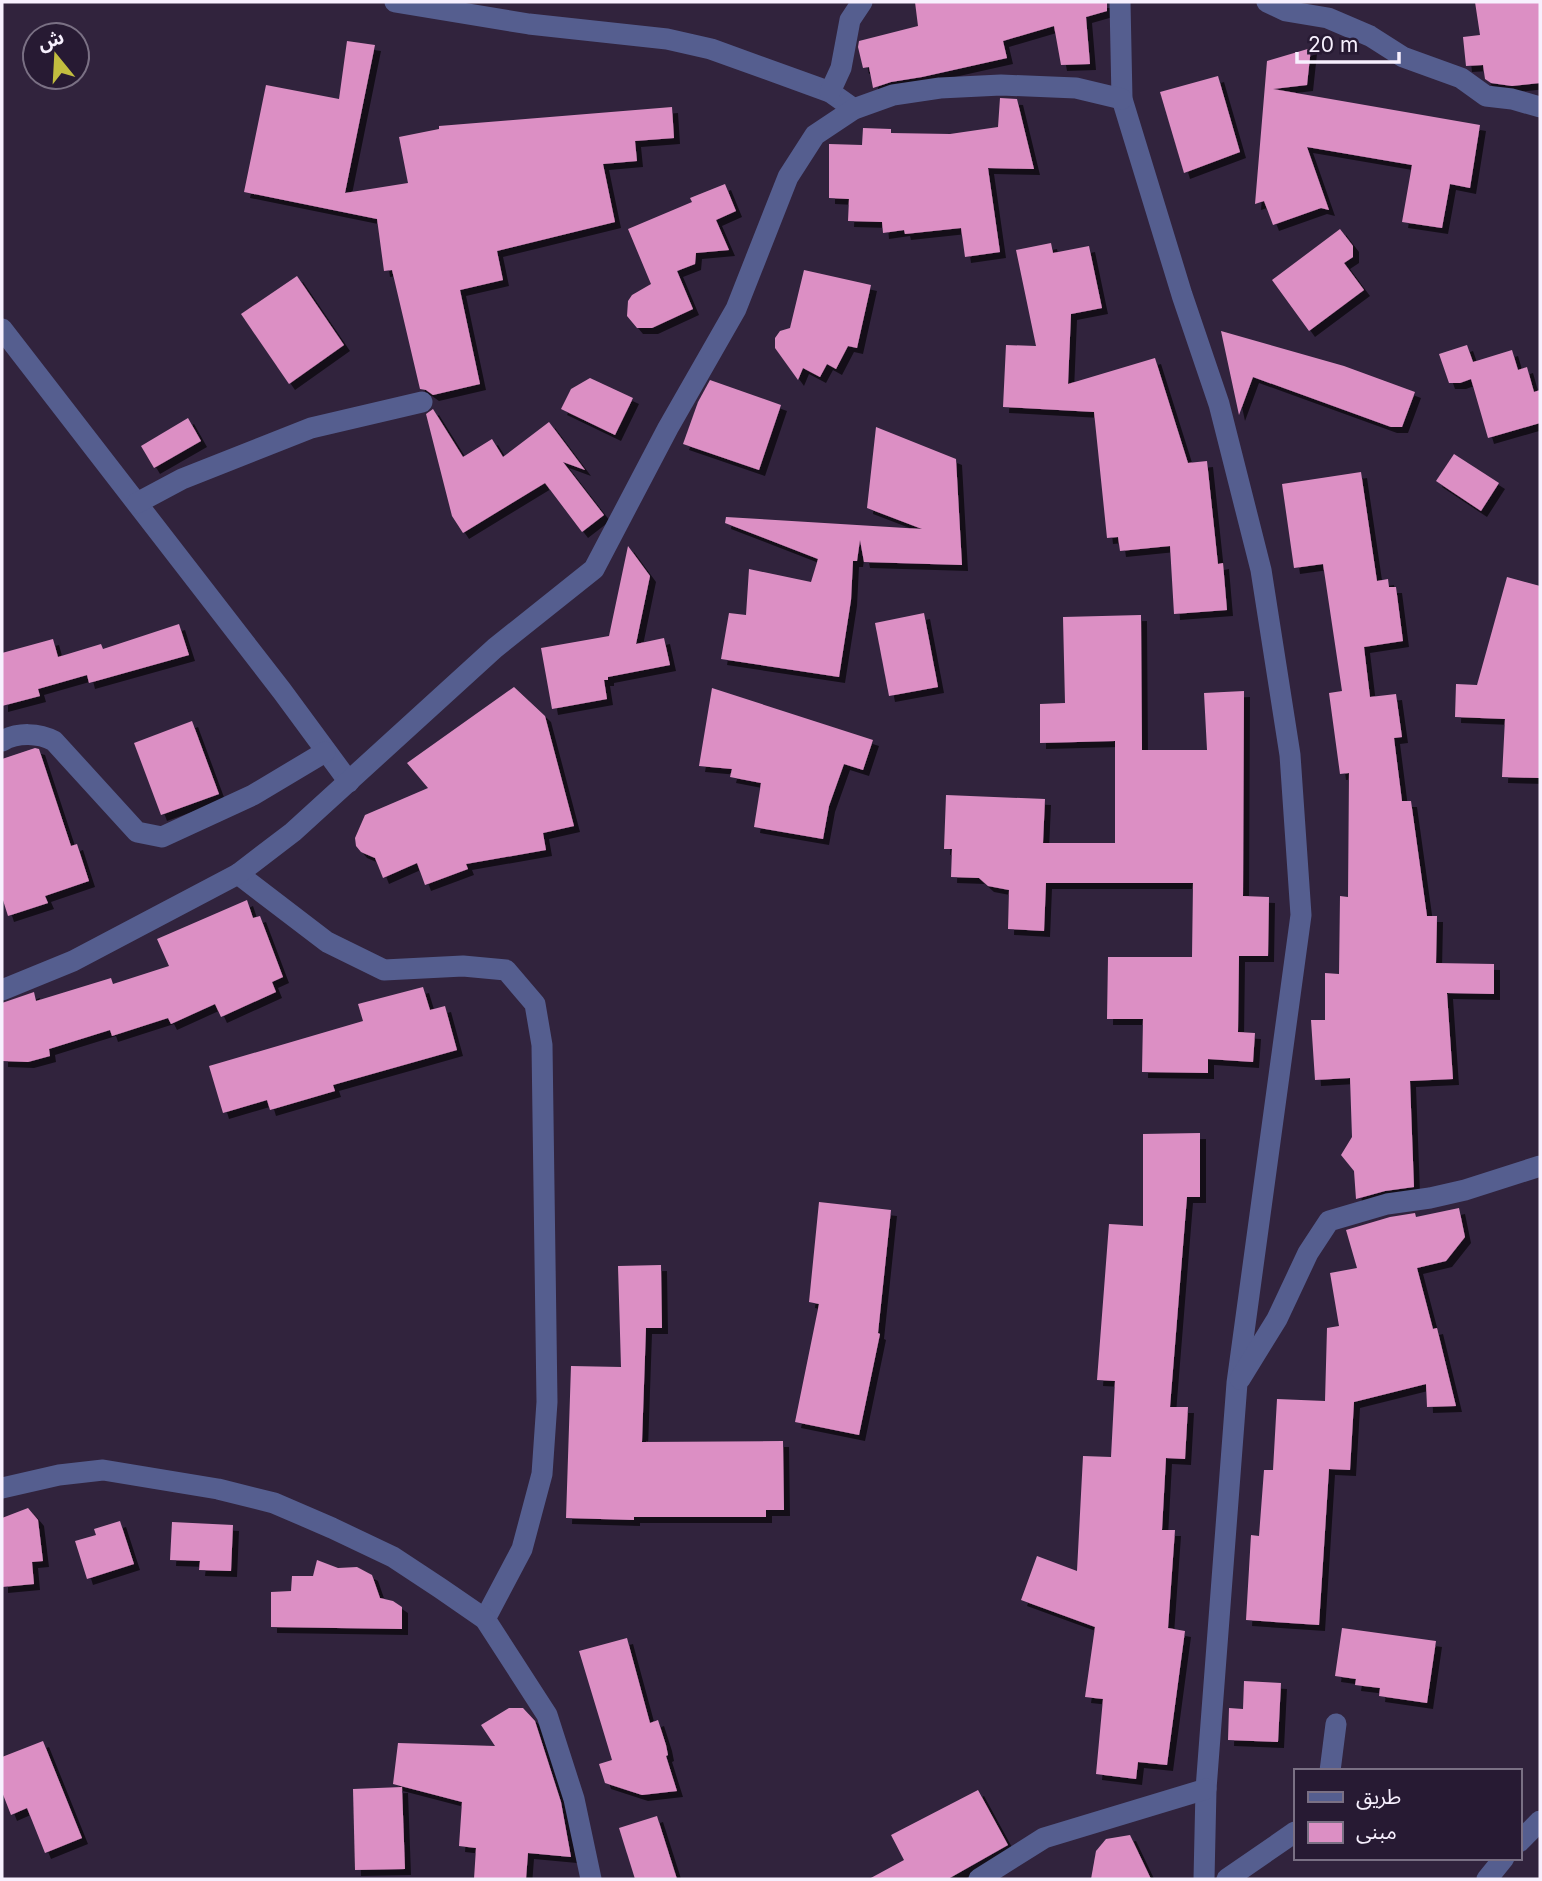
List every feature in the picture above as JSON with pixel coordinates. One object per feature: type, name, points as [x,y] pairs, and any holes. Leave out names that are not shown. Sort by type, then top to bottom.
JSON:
[{"type":"street","points":[[396,2],[529,24],[667,39],[711,49],[830,92],[854,109]]},
{"type":"street","points":[[830,92],[841,68],[850,20],[862,2]]},
{"type":"street","points":[[1120,2],[1122,99],[1182,295],[1219,404],[1261,570],[1290,755],[1301,915],[1237,1383],[1206,1790],[1204,1879]]},
{"type":"street","points":[[1268,2],[1286,11],[1328,18],[1370,36],[1404,57],[1461,78],[1486,96],[1512,99],[1540,107]]},
{"type":"street","points":[[2,990],[73,961],[238,874],[293,832],[495,648],[594,569],[667,428],[736,309],[788,177],[815,135],[854,109],[893,95],[940,88],[1001,85],[1076,89],[1122,99]]},
{"type":"street","points":[[2,329],[11,350],[50,393],[137,503],[282,691],[348,782]]},
{"type":"street","points":[[137,503],[182,479],[311,428],[422,402]]},
{"type":"street","points":[[2,741],[40,734],[54,741],[137,832],[162,837],[253,795],[326,752]]},
{"type":"street","points":[[238,874],[327,942],[384,970],[463,965],[506,970],[535,1004],[542,1045],[547,1320],[547,1402],[542,1474],[522,1549],[485,1619]]},
{"type":"street","points":[[1237,1383],[1271,1329],[1308,1253],[1329,1221],[1387,1205],[1465,1190],[1540,1166]]},
{"type":"street","points":[[2,1488],[59,1475],[103,1470],[218,1489],[274,1503],[393,1557],[485,1619],[547,1715],[574,1798],[591,1879]]},
{"type":"street","points":[[1330,1769],[1336,1724]]},
{"type":"street","points":[[979,1879],[1044,1838],[1206,1790]]},
{"type":"street","points":[[1521,1840],[1540,1821]]},
{"type":"street","points":[[1227,1879],[1294,1833]]},
{"type":"street","points":[[1487,1879],[1502,1860]]},
{"type":"building","points":[[915,2],[1107,2],[1107,11],[1086,17],[1090,64],[1061,65],[1054,26],[1003,41],[1007,58],[873,88],[869,67],[863,68],[859,41],[918,26]]},
{"type":"building","points":[[1475,2],[1540,2],[1540,83],[1512,86],[1491,83],[1485,79],[1483,65],[1466,66],[1463,37],[1480,35]]},
{"type":"building","points":[[347,41],[375,45],[345,193],[408,183],[399,137],[439,129],[439,126],[672,107],[674,138],[635,141],[637,161],[603,164],[615,222],[497,251],[503,280],[460,290],[480,384],[433,395],[420,389],[392,270],[384,271],[377,219],[244,192],[266,85],[339,99]]},
{"type":"building","points":[[1311,48],[1307,85],[1273,89],[1480,125],[1470,188],[1450,184],[1442,228],[1402,222],[1412,165],[1307,147],[1329,210],[1321,208],[1273,225],[1264,201],[1255,204],[1267,61]]},
{"type":"building","points":[[1218,76],[1240,152],[1184,173],[1160,92]]},
{"type":"building","points":[[1000,98],[1017,99],[1034,169],[988,168],[1000,252],[965,257],[961,228],[905,234],[904,230],[883,233],[882,222],[848,221],[849,199],[829,198],[829,144],[862,145],[863,128],[891,129],[891,133],[950,134],[998,127]]},
{"type":"building","points":[[725,184],[736,211],[716,220],[729,250],[696,253],[695,264],[677,271],[693,309],[652,328],[637,328],[627,316],[628,301],[632,295],[651,284],[628,229],[692,202],[690,198]]},
{"type":"building","points":[[1340,229],[1353,246],[1353,257],[1344,263],[1364,290],[1309,331],[1272,280]]},
{"type":"building","points":[[1051,243],[1053,253],[1089,246],[1102,308],[1071,314],[1068,384],[1155,358],[1188,463],[1207,461],[1218,564],[1223,563],[1227,610],[1174,614],[1170,546],[1120,551],[1118,537],[1107,538],[1094,412],[1003,407],[1006,345],[1036,346],[1016,250]]},
{"type":"building","points":[[804,270],[871,285],[857,348],[848,346],[836,369],[827,364],[820,377],[803,368],[798,380],[775,348],[775,338],[780,331],[790,328]]},
{"type":"building","points":[[297,276],[344,345],[289,384],[241,314]]},
{"type":"building","points":[[1221,331],[1344,366],[1415,392],[1402,427],[1391,427],[1253,377],[1239,415]]},
{"type":"building","points":[[1467,345],[1473,362],[1512,350],[1518,370],[1527,367],[1534,392],[1540,390],[1540,423],[1488,438],[1471,379],[1449,383],[1439,354]]},
{"type":"building","points":[[590,378],[633,398],[615,435],[561,409],[571,389]]},
{"type":"building","points":[[710,380],[781,405],[759,470],[683,444],[698,402]]},
{"type":"building","points":[[433,409],[463,457],[492,439],[503,457],[549,422],[585,470],[563,462],[604,515],[582,532],[545,483],[463,533],[452,516],[426,414]]},
{"type":"building","points":[[188,418],[201,441],[154,468],[141,446]]},
{"type":"building","points":[[876,427],[956,459],[962,565],[864,562],[860,540],[857,561],[853,561],[851,600],[839,677],[721,659],[729,613],[746,615],[749,569],[811,582],[818,559],[725,523],[726,517],[922,529],[867,508]]},
{"type":"building","points":[[1454,454],[1499,483],[1481,511],[1436,481]]},
{"type":"building","points":[[1361,472],[1377,581],[1388,579],[1389,587],[1396,587],[1403,641],[1364,647],[1370,697],[1396,694],[1402,737],[1394,738],[1402,801],[1411,801],[1427,916],[1437,916],[1436,963],[1494,964],[1494,994],[1447,993],[1453,1079],[1410,1081],[1414,1187],[1356,1199],[1354,1171],[1341,1155],[1352,1137],[1350,1078],[1315,1080],[1311,1020],[1325,1020],[1325,973],[1339,974],[1340,896],[1348,897],[1349,773],[1340,774],[1329,693],[1342,691],[1323,564],[1294,568],[1282,484]]},
{"type":"building","points":[[628,546],[650,576],[636,644],[664,638],[670,665],[608,677],[608,680],[604,680],[607,699],[552,709],[541,648],[609,636]]},
{"type":"building","points":[[1507,577],[1540,586],[1540,778],[1502,777],[1505,719],[1455,717],[1456,684],[1477,685]]},
{"type":"building","points":[[924,613],[938,687],[889,696],[875,623]]},
{"type":"building","points":[[1141,615],[1142,750],[1207,750],[1204,693],[1244,691],[1243,896],[1269,897],[1268,956],[1239,956],[1238,1032],[1255,1033],[1253,1062],[1208,1059],[1208,1073],[1142,1072],[1143,1019],[1107,1019],[1108,957],[1192,957],[1193,883],[1046,883],[1044,931],[1008,929],[1009,890],[988,886],[979,878],[951,877],[952,849],[944,849],[946,795],[1045,799],[1043,843],[1115,843],[1115,741],[1040,743],[1040,704],[1065,703],[1063,617]]},
{"type":"building","points":[[179,624],[189,655],[89,683],[87,675],[38,689],[40,696],[2,706],[2,653],[53,639],[58,657],[101,644],[103,649]]},
{"type":"building","points":[[514,687],[545,716],[574,826],[543,833],[546,850],[466,864],[468,869],[425,885],[417,863],[383,878],[375,858],[361,852],[356,846],[355,838],[365,815],[428,788],[407,763]]},
{"type":"building","points":[[712,688],[873,740],[863,770],[844,764],[829,806],[823,839],[754,827],[761,783],[730,777],[732,769],[699,766]]},
{"type":"building","points":[[192,721],[219,794],[161,815],[134,743]]},
{"type":"building","points":[[39,749],[71,846],[77,844],[89,881],[45,896],[48,903],[8,916],[2,897],[2,759]]},
{"type":"building","points":[[247,900],[253,918],[260,916],[283,977],[272,982],[276,992],[221,1017],[215,1004],[171,1024],[168,1018],[112,1036],[110,1030],[49,1049],[50,1056],[28,1062],[2,1061],[2,1003],[34,992],[36,1001],[111,978],[113,984],[169,966],[157,939]]},
{"type":"building","points":[[423,987],[430,1010],[445,1006],[457,1050],[333,1085],[335,1091],[270,1110],[267,1100],[223,1113],[209,1066],[363,1021],[358,1004]]},
{"type":"building","points":[[1200,1133],[1200,1197],[1187,1197],[1170,1407],[1188,1407],[1185,1459],[1166,1458],[1162,1530],[1175,1530],[1168,1628],[1185,1631],[1167,1765],[1138,1762],[1136,1779],[1096,1774],[1103,1699],[1085,1697],[1095,1627],[1021,1600],[1037,1556],[1077,1571],[1083,1456],[1111,1457],[1115,1381],[1097,1380],[1109,1224],[1143,1226],[1143,1134]]},
{"type":"building","points":[[819,1202],[891,1210],[880,1334],[859,1435],[795,1422],[819,1304],[809,1302]]},
{"type":"building","points":[[1459,1208],[1465,1237],[1446,1261],[1417,1268],[1433,1329],[1437,1328],[1456,1406],[1427,1407],[1426,1384],[1354,1402],[1350,1470],[1329,1469],[1319,1625],[1246,1620],[1251,1535],[1259,1536],[1264,1470],[1273,1470],[1277,1399],[1325,1401],[1327,1328],[1339,1326],[1330,1273],[1357,1268],[1346,1230],[1390,1217],[1415,1213],[1416,1217]]},
{"type":"building","points":[[661,1265],[662,1328],[646,1328],[642,1442],[783,1441],[784,1510],[766,1510],[766,1517],[634,1517],[634,1520],[566,1518],[571,1366],[621,1367],[618,1266]]},
{"type":"building","points":[[28,1508],[38,1520],[43,1561],[32,1562],[34,1584],[2,1587],[2,1518]]},
{"type":"building","points":[[120,1521],[134,1564],[87,1579],[75,1541],[96,1535],[94,1529]]},
{"type":"building","points":[[172,1522],[233,1525],[231,1571],[199,1570],[200,1561],[170,1560]]},
{"type":"building","points":[[317,1560],[338,1568],[357,1567],[372,1575],[380,1598],[393,1601],[402,1607],[402,1629],[271,1627],[271,1592],[291,1591],[292,1576],[313,1576]]},
{"type":"building","points":[[1342,1628],[1436,1641],[1427,1703],[1379,1696],[1380,1688],[1355,1685],[1356,1679],[1335,1676]]},
{"type":"building","points":[[627,1638],[650,1723],[658,1720],[677,1791],[642,1795],[605,1783],[599,1764],[612,1760],[579,1651]]},
{"type":"building","points":[[1244,1681],[1281,1683],[1278,1742],[1228,1740],[1229,1708],[1243,1709]]},
{"type":"building","points":[[509,1708],[523,1708],[535,1721],[561,1802],[571,1857],[528,1853],[526,1879],[474,1879],[476,1848],[459,1846],[462,1802],[393,1784],[398,1743],[495,1746],[481,1725]]},
{"type":"building","points":[[43,1741],[82,1838],[45,1853],[27,1808],[11,1815],[2,1792],[2,1757]]},
{"type":"building","points":[[402,1787],[405,1869],[355,1870],[353,1789]]},
{"type":"building","points":[[978,1790],[1008,1845],[948,1879],[869,1879],[904,1860],[891,1835]]},
{"type":"building","points":[[657,1816],[677,1879],[635,1879],[619,1828]]},
{"type":"building","points":[[1130,1835],[1151,1879],[1091,1879],[1096,1851],[1106,1839]]}]
